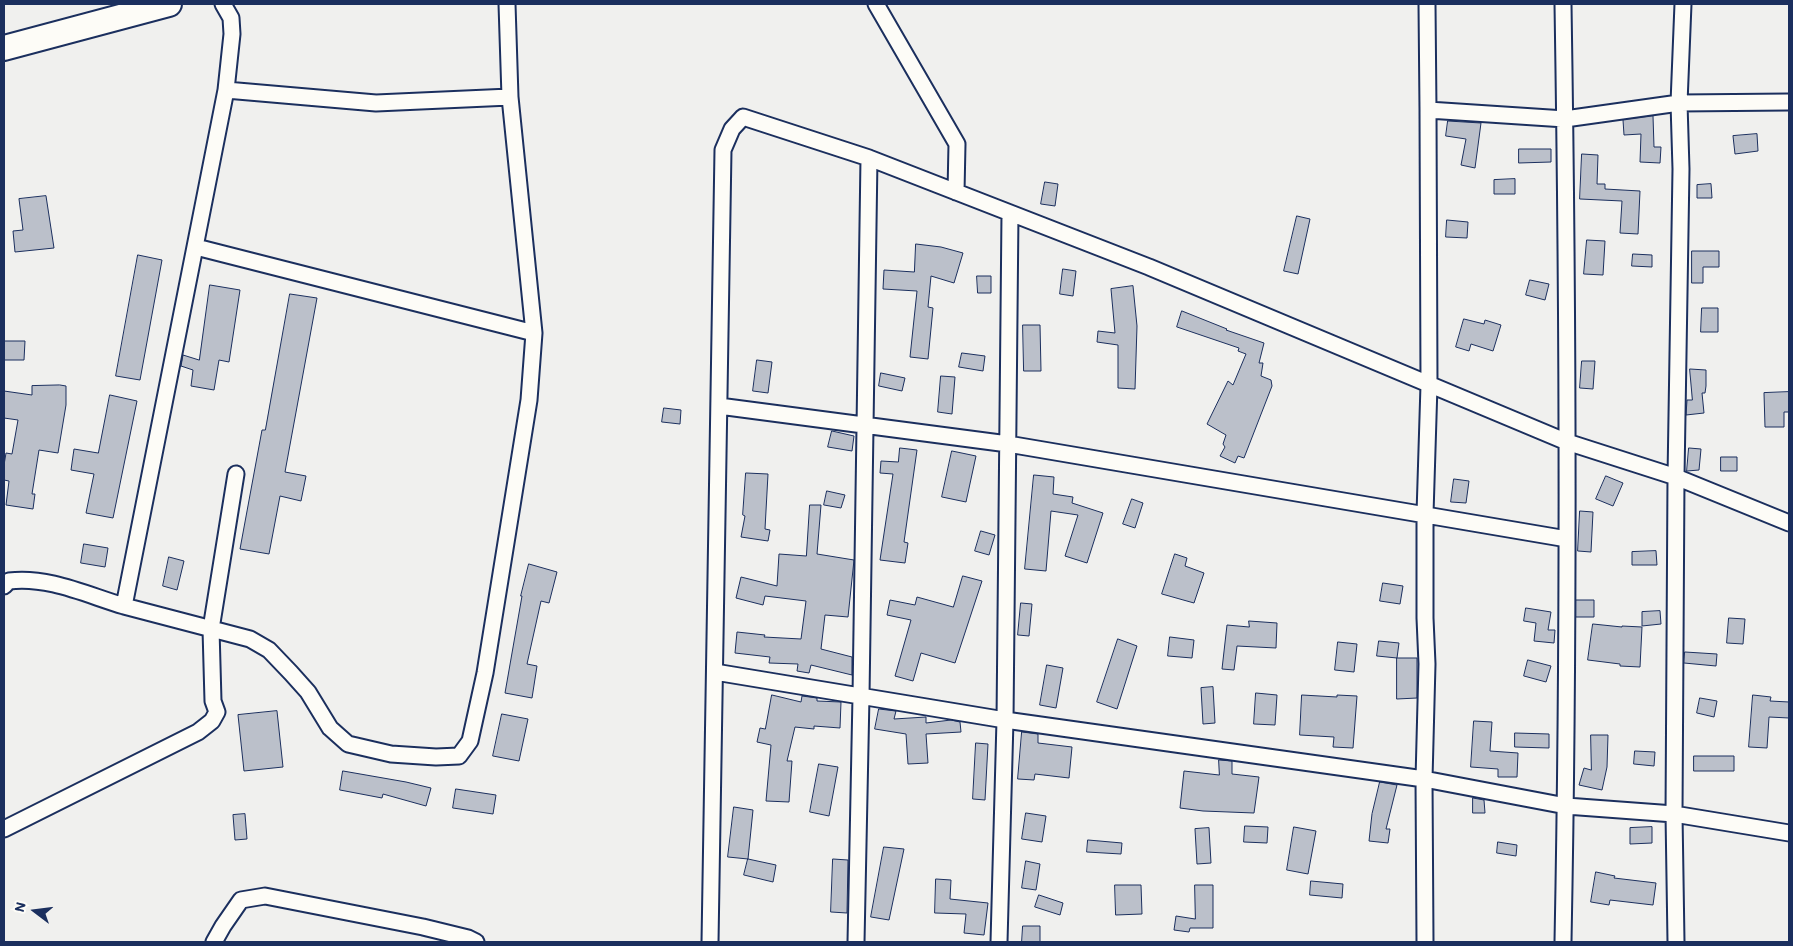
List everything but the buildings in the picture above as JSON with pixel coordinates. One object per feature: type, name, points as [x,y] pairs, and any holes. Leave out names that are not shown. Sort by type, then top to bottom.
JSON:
[{"type":"main road","points":[[4,48],[168,4]]},
{"type":"street","points":[[124,606],[226,90],[232,34],[231,18],[223,4]]},
{"type":"street","points":[[4,586],[9,581],[25,579],[43,582],[124,606],[250,639],[269,650],[308,692],[330,728],[348,744],[392,754],[436,757],[459,756],[470,741],[485,674],[529,400],[534,333],[510,97],[507,4]]},
{"type":"street","points":[[876,4],[957,144],[956,192]]},
{"type":"street","points":[[1425,942],[1424,779],[1427,664],[1425,618],[1429,384],[1427,4]]},
{"type":"street","points":[[1563,4],[1567,442],[1566,806],[1563,942]]},
{"type":"street","points":[[1676,942],[1674,814],[1676,477],[1681,169],[1679,103],[1683,4]]},
{"type":"street","points":[[226,90],[376,102],[510,97]]},
{"type":"street","points":[[1428,110],[1565,119],[1679,103],[1789,102]]},
{"type":"street","points":[[710,942],[723,150],[732,129],[744,117],[868,158],[956,192],[1149,267],[1567,442],[1676,477],[1789,523]]},
{"type":"street","points":[[856,942],[868,158]]},
{"type":"street","points":[[999,942],[1005,720],[1010,213]]},
{"type":"street","points":[[196,247],[534,333]]},
{"type":"street","points":[[719,406],[1008,444],[1567,539]]},
{"type":"street","points":[[4,829],[198,732],[212,721],[217,712],[213,701],[211,629],[236,474]]},
{"type":"street","points":[[715,672],[1005,720],[1424,779],[1566,806],[1674,814],[1789,833]]},
{"type":"street","points":[[214,942],[241,900],[266,896],[423,927],[468,938],[476,942]]}]
